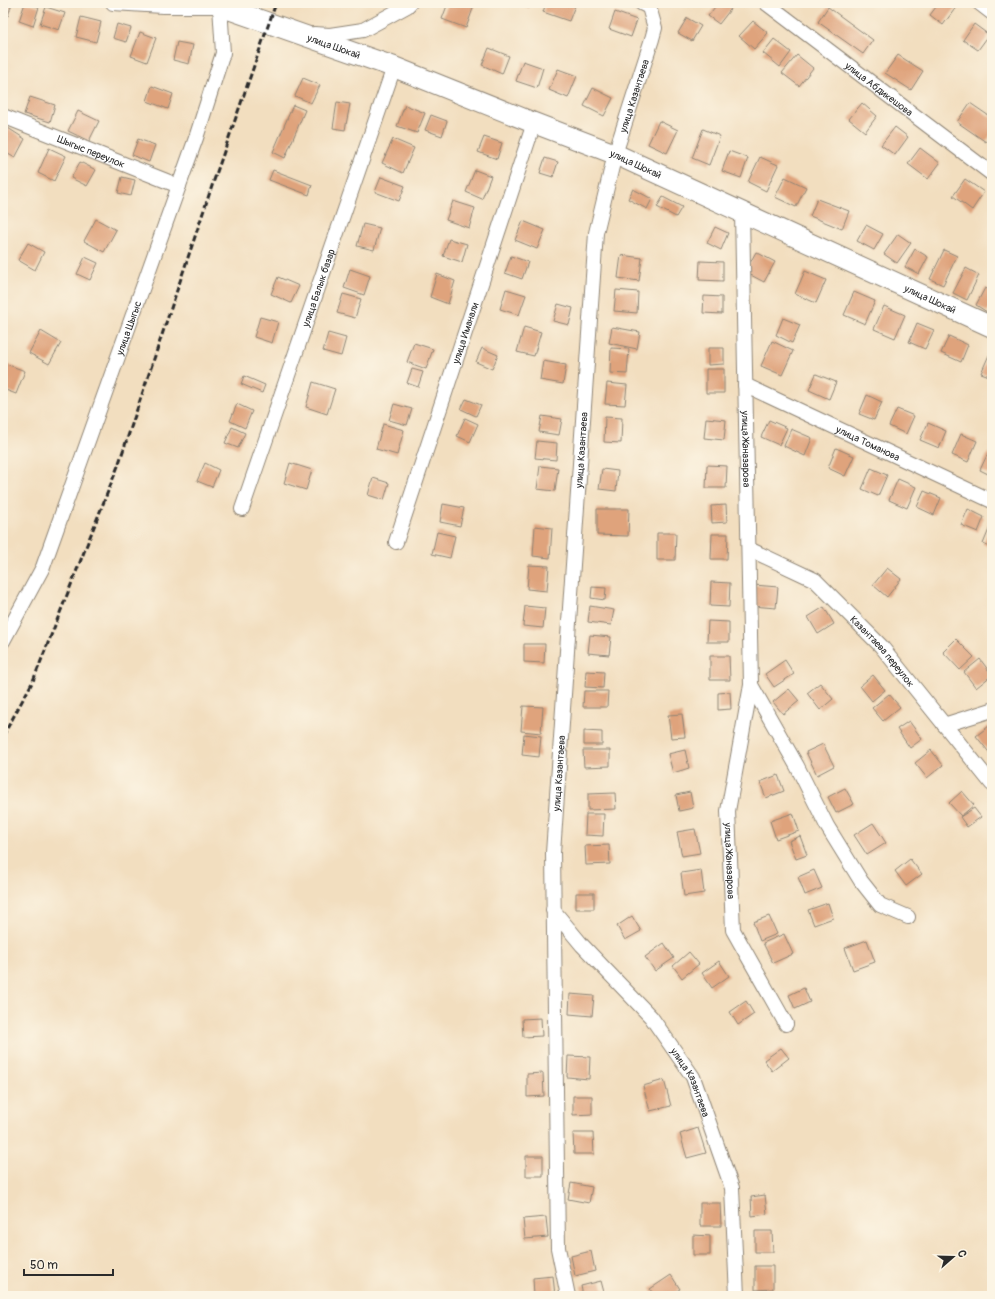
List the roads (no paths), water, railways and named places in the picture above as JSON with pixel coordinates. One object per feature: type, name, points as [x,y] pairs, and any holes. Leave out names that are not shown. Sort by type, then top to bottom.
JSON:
[{"type":"street","points":[[113,3],[163,6],[220,4]]},
{"type":"street","points":[[291,31],[330,35],[363,30],[408,6],[410,3]]},
{"type":"street","name":"улица Казантаева","points":[[568,1296],[558,1248],[553,853],[596,233],[615,154],[652,39],[654,28],[649,7],[641,3]]},
{"type":"street","name":"улица Абдикешова","points":[[766,3],[992,174]]},
{"type":"street","points":[[979,3],[992,13]]},
{"type":"street","name":"улица Шокай","points":[[220,4],[269,24],[394,67],[615,154],[992,326]]},
{"type":"street","name":"улица Шыгыс","points":[[3,641],[43,567],[196,138],[223,53],[220,4]]},
{"type":"street","name":"улица Балык базар","points":[[242,510],[394,67]]},
{"type":"street","name":"Шыгыс переулок","points":[[3,116],[179,186]]},
{"type":"street","name":"улица Иманали","points":[[396,542],[534,123]]},
{"type":"street","name":"улица Жаназарова","points":[[742,212],[751,685],[728,811],[733,930],[786,1024]]},
{"type":"street","name":"улица Томанова","points":[[745,385],[992,501]]},
{"type":"street","name":"Казантаева переулок","points":[[748,549],[815,580],[881,646],[992,784]]},
{"type":"street","name":"улица Жаназарова","points":[[751,685],[797,766],[827,826],[861,881],[880,905],[908,917]]},
{"type":"street","points":[[944,725],[992,710]]},
{"type":"street","name":"улица Казантаева","points":[[554,910],[582,945],[651,1017],[693,1077],[732,1188],[737,1296]]},
{"type":"railway","points":[[3,736],[33,681],[118,466],[212,186],[276,3]]}]
